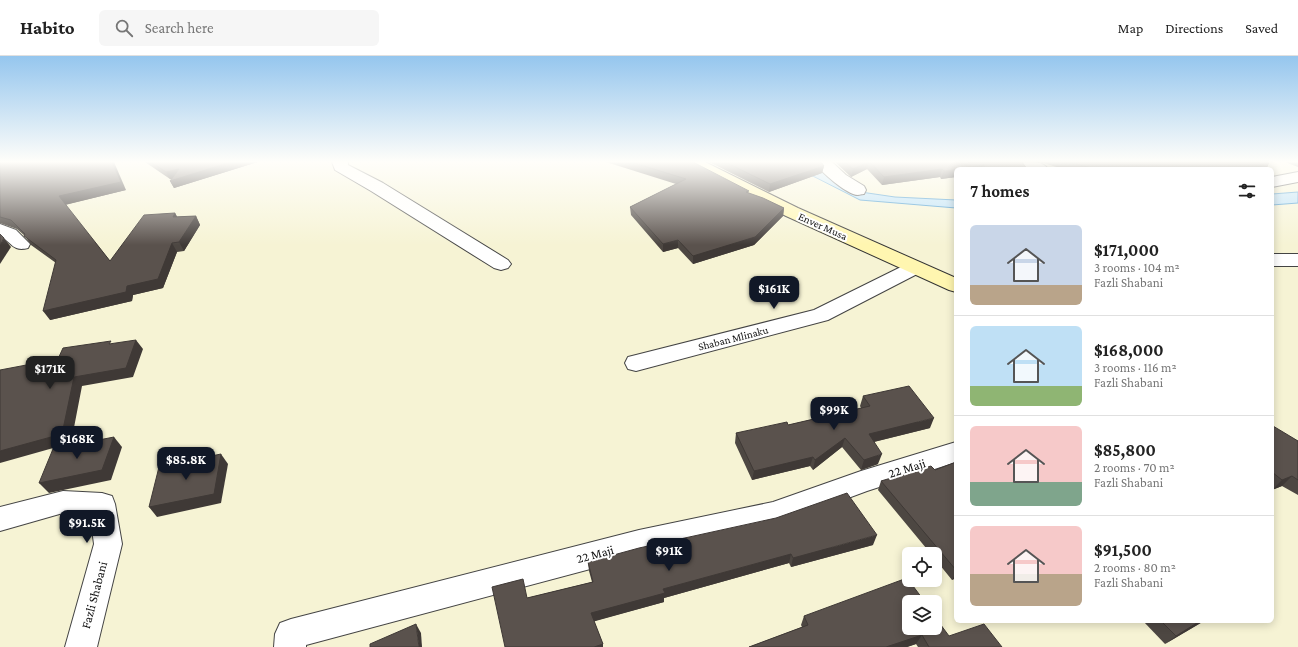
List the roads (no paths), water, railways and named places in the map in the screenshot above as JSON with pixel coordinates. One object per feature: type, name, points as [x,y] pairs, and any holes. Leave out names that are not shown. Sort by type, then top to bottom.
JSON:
[{"type":"street","points":[[381,190],[501,264]]},
{"type":"street","name":"Enver Musa","points":[[747,190],[792,212],[954,285]]},
{"type":"street","points":[[0,229],[10,234],[21,244]]},
{"type":"street","points":[[1274,260],[1298,260]]},
{"type":"street","name":"Shaban Mlinaku","points":[[636,363],[821,315],[914,268]]},
{"type":"street","name":"22 Maji","points":[[290,647],[291,634],[639,543],[773,514],[861,482],[954,453]]},
{"type":"street","name":"Fazli Shabani","points":[[0,519],[63,502],[102,504],[108,544],[81,647]]},
{"type":"water","points":[[839,190],[852,190],[895,197],[954,200],[954,208],[860,200]]},
{"type":"water","points":[[1298,192],[1298,203],[1274,205],[1274,194]]}]
